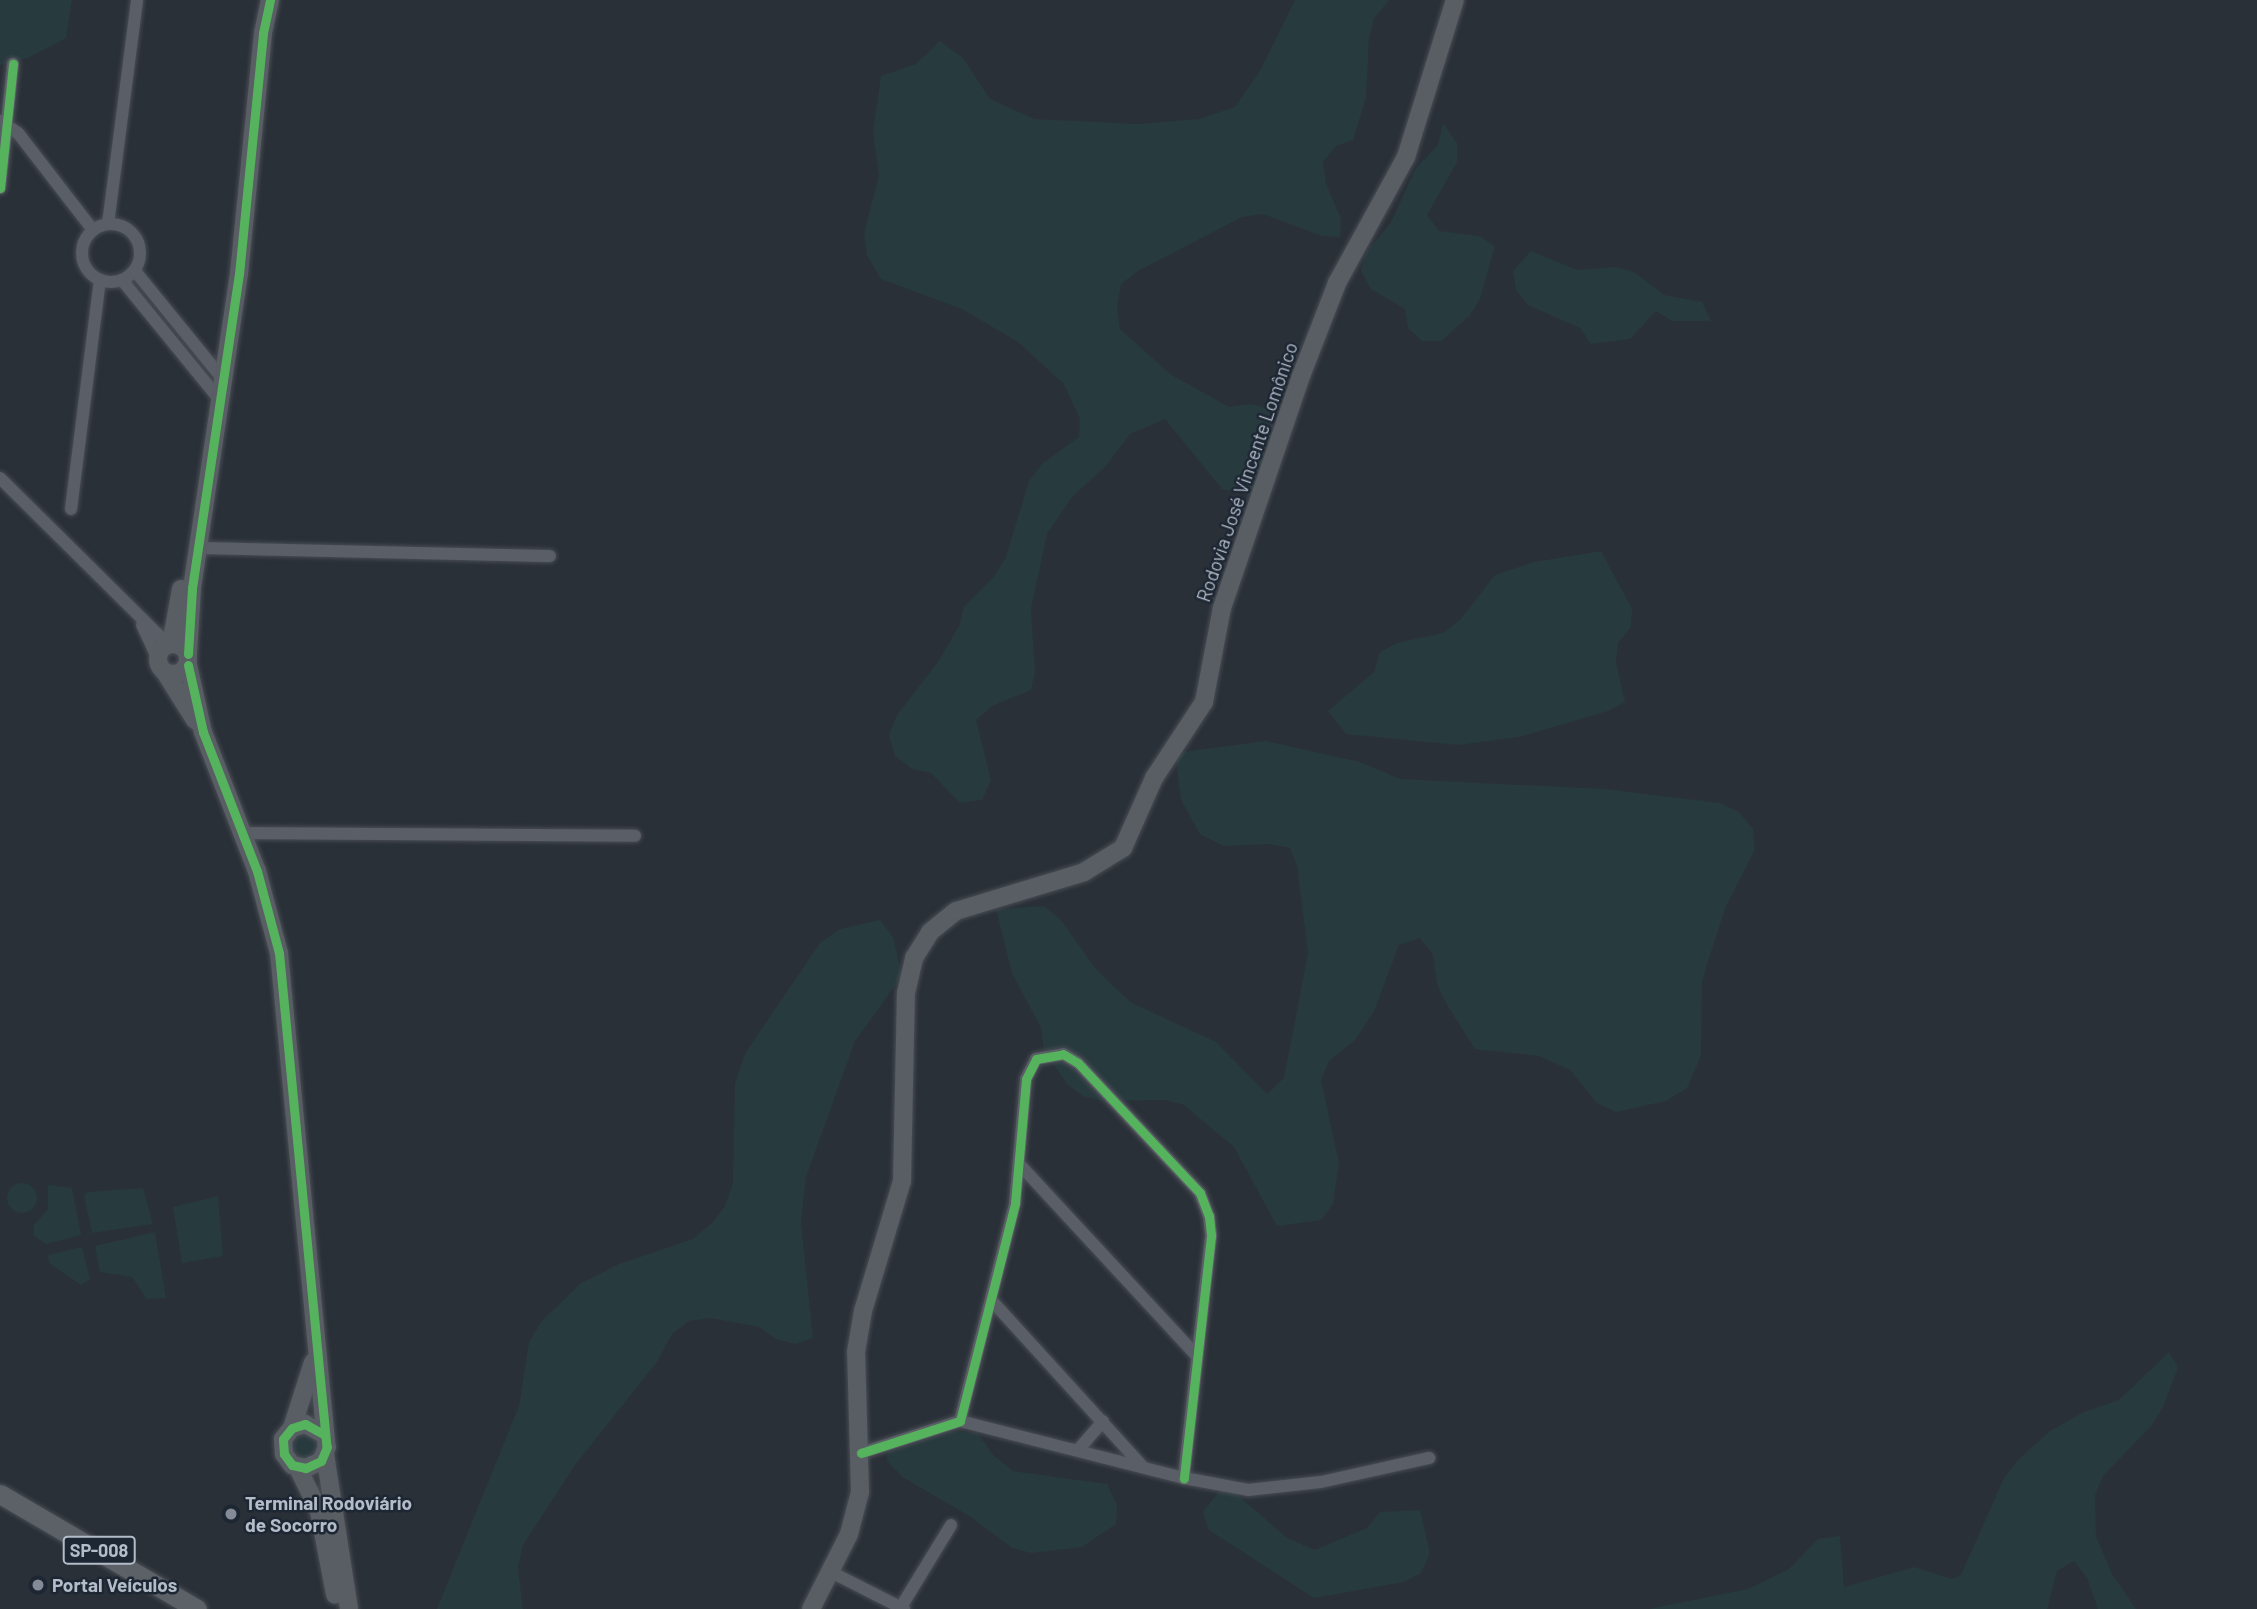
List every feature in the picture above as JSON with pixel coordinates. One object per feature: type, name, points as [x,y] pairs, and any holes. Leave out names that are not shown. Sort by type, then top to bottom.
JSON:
[{"type":"main road","name":"SP-008","points":[[0,1494],[197,1609]]},
{"type":"street","points":[[107,224],[137,0]]},
{"type":"street","points":[[203,732],[188,659],[197,548],[257,0]]},
{"type":"street","points":[[270,0],[216,383],[166,655],[203,732],[242,833],[279,953],[323,1434],[349,1609]]},
{"type":"street","name":"Rodovia José Vincente Lomônico","points":[[811,1609],[855,1517],[861,1453],[856,1352],[863,1311],[902,1181],[906,993],[914,958],[930,932],[956,911],[1084,872],[1123,848],[1154,778],[1204,702],[1222,608],[1301,376],[1337,283],[1406,157],[1455,0]]},
{"type":"street","points":[[0,188],[4,123],[13,64]]},
{"type":"street","points":[[4,123],[93,230]]},
{"type":"street","points":[[107,224],[122,226],[135,236],[141,257],[135,271],[122,280],[100,280],[88,271],[82,257],[84,242],[93,230],[107,224]]},
{"type":"street","points":[[135,271],[159,300],[216,383]]},
{"type":"street","points":[[71,509],[100,280]]},
{"type":"street","points":[[122,280],[216,383]]},
{"type":"street","points":[[147,308],[159,300]]},
{"type":"street","points":[[0,478],[139,619],[166,655],[176,674],[188,659]]},
{"type":"street","points":[[197,548],[550,556]]},
{"type":"street","points":[[166,655],[188,659]]},
{"type":"street","points":[[242,833],[635,836]]},
{"type":"street","points":[[960,1421],[993,1302],[1021,1166],[1031,1065],[1047,1054],[1063,1054],[1079,1063],[1205,1203],[1211,1236],[1184,1478]]},
{"type":"street","points":[[1021,1166],[1196,1355]]},
{"type":"street","points":[[993,1302],[1144,1467]]},
{"type":"street","points":[[316,1352],[292,1428],[282,1447],[285,1457],[298,1468],[321,1521],[338,1609]]},
{"type":"street","points":[[861,1453],[960,1421],[1184,1478],[1267,1490],[1429,1458]]},
{"type":"street","points":[[1078,1450],[1103,1422]]},
{"type":"street","points":[[292,1428],[312,1425],[323,1434]]},
{"type":"street","points":[[298,1468],[315,1466],[326,1454]]},
{"type":"street","points":[[831,1572],[903,1608],[951,1525]]},
{"type":"green space","points":[[0,0],[72,0],[66,38],[28,58],[0,65]]},
{"type":"green space","points":[[1295,0],[1389,0],[1374,19],[1369,38],[1366,98],[1353,140],[1336,146],[1323,162],[1326,184],[1341,219],[1340,237],[1322,236],[1263,214],[1242,217],[1138,271],[1121,284],[1117,307],[1120,329],[1170,374],[1229,407],[1251,404],[1270,409],[1276,456],[1264,498],[1222,489],[1165,419],[1130,434],[1105,467],[1072,497],[1047,534],[1031,609],[1035,671],[1031,690],[992,706],[976,720],[991,780],[982,800],[960,803],[931,773],[912,769],[895,756],[889,735],[897,715],[938,662],[959,626],[964,607],[994,577],[1006,557],[1029,481],[1042,464],[1079,437],[1080,419],[1064,384],[1018,342],[962,309],[881,279],[867,255],[864,233],[879,176],[873,132],[881,76],[916,64],[940,41],[963,58],[990,99],[1034,119],[1137,124],[1199,119],[1235,107],[1260,71]]},
{"type":"green space","points":[[1443,123],[1457,143],[1457,162],[1427,215],[1439,231],[1479,236],[1495,246],[1480,299],[1470,315],[1441,341],[1422,341],[1408,328],[1405,309],[1371,289],[1361,271],[1366,253],[1391,222],[1416,168],[1438,145]]},
{"type":"green space","points":[[1531,251],[1577,270],[1616,267],[1634,272],[1664,295],[1702,302],[1711,321],[1672,321],[1656,311],[1630,339],[1591,344],[1580,328],[1528,305],[1516,290],[1513,271]]},
{"type":"green space","points":[[1601,551],[1632,609],[1631,627],[1618,643],[1616,662],[1625,702],[1608,711],[1519,737],[1458,745],[1346,734],[1328,711],[1374,672],[1380,652],[1397,643],[1443,633],[1460,620],[1495,575],[1534,562]]},
{"type":"green space","points":[[1266,741],[1360,762],[1400,779],[1604,789],[1720,803],[1739,812],[1753,829],[1755,850],[1726,906],[1707,964],[1702,983],[1701,1056],[1687,1088],[1666,1101],[1616,1112],[1597,1103],[1570,1070],[1539,1056],[1475,1049],[1447,1005],[1437,984],[1433,955],[1420,938],[1399,945],[1374,1011],[1356,1039],[1329,1061],[1321,1080],[1339,1163],[1333,1204],[1321,1220],[1277,1226],[1234,1147],[1184,1105],[1165,1100],[1103,1101],[1083,1096],[1067,1084],[1044,1050],[1041,1028],[1012,973],[996,909],[1044,906],[1060,919],[1096,969],[1130,1002],[1216,1042],[1267,1094],[1284,1078],[1308,953],[1297,866],[1290,848],[1268,844],[1224,846],[1200,834],[1181,800],[1175,753]]},
{"type":"green space","points":[[880,920],[893,937],[902,976],[855,1041],[806,1177],[801,1222],[813,1338],[795,1344],[776,1339],[759,1327],[711,1318],[689,1321],[672,1334],[657,1362],[575,1465],[523,1545],[518,1568],[523,1609],[437,1609],[519,1406],[529,1342],[541,1322],[581,1283],[619,1264],[693,1239],[713,1222],[725,1206],[733,1183],[735,1083],[746,1052],[820,943],[840,929]]},
{"type":"green space","points":[[22,1183],[28,1184],[36,1192],[36,1204],[28,1212],[22,1213],[16,1212],[8,1204],[7,1198],[8,1192],[16,1184]]},
{"type":"green space","points":[[48,1185],[72,1188],[81,1235],[46,1244],[34,1236],[34,1225],[48,1209]]},
{"type":"green space","points":[[143,1188],[153,1224],[92,1233],[84,1195],[88,1192]]},
{"type":"green space","points":[[218,1196],[223,1256],[182,1263],[173,1207]]},
{"type":"green space","points":[[155,1232],[166,1298],[147,1299],[132,1277],[100,1272],[95,1246]]},
{"type":"green space","points":[[82,1247],[90,1279],[81,1285],[49,1263],[48,1255]]},
{"type":"green space","points":[[2169,1352],[2178,1367],[2164,1405],[2152,1425],[2103,1476],[2095,1495],[2096,1536],[2112,1574],[2136,1609],[2098,1609],[2087,1578],[2074,1561],[2057,1571],[2047,1609],[1649,1609],[1748,1589],[1789,1569],[1818,1539],[1840,1536],[1844,1587],[1914,1567],[1952,1579],[1961,1575],[2004,1478],[2017,1461],[2050,1431],[2084,1412],[2119,1400]]},
{"type":"green space","points":[[927,1430],[978,1433],[993,1455],[1013,1471],[1107,1484],[1117,1505],[1116,1524],[1082,1547],[1031,1553],[1012,1548],[971,1517],[904,1478],[887,1461],[888,1443]]},
{"type":"green space","points":[[305,1433],[314,1437],[318,1446],[314,1455],[305,1459],[296,1455],[292,1446],[296,1437]]},
{"type":"green space","points":[[1225,1484],[1287,1538],[1315,1550],[1367,1528],[1380,1512],[1420,1510],[1430,1553],[1421,1573],[1404,1582],[1314,1598],[1209,1530],[1203,1512]]},
{"type":"cycle path","points":[[188,654],[192,588],[239,274],[263,33],[270,0]]},
{"type":"cycle path","points":[[0,188],[13,64]]},
{"type":"cycle path","points":[[188,665],[203,732],[257,871],[279,953],[327,1447],[321,1461],[306,1468],[292,1465],[284,1454],[283,1439],[292,1428],[305,1424],[323,1434]]},
{"type":"cycle path","points":[[861,1453],[960,1421],[1015,1203],[1026,1079],[1036,1059],[1063,1054],[1078,1063],[1200,1193],[1209,1216],[1211,1236],[1184,1478]]},
{"type":"place","name":"Terminal Rodoviário de Socorro","points":[[231,1514]]},
{"type":"place","name":"Portal Veículos","points":[[38,1585]]}]
